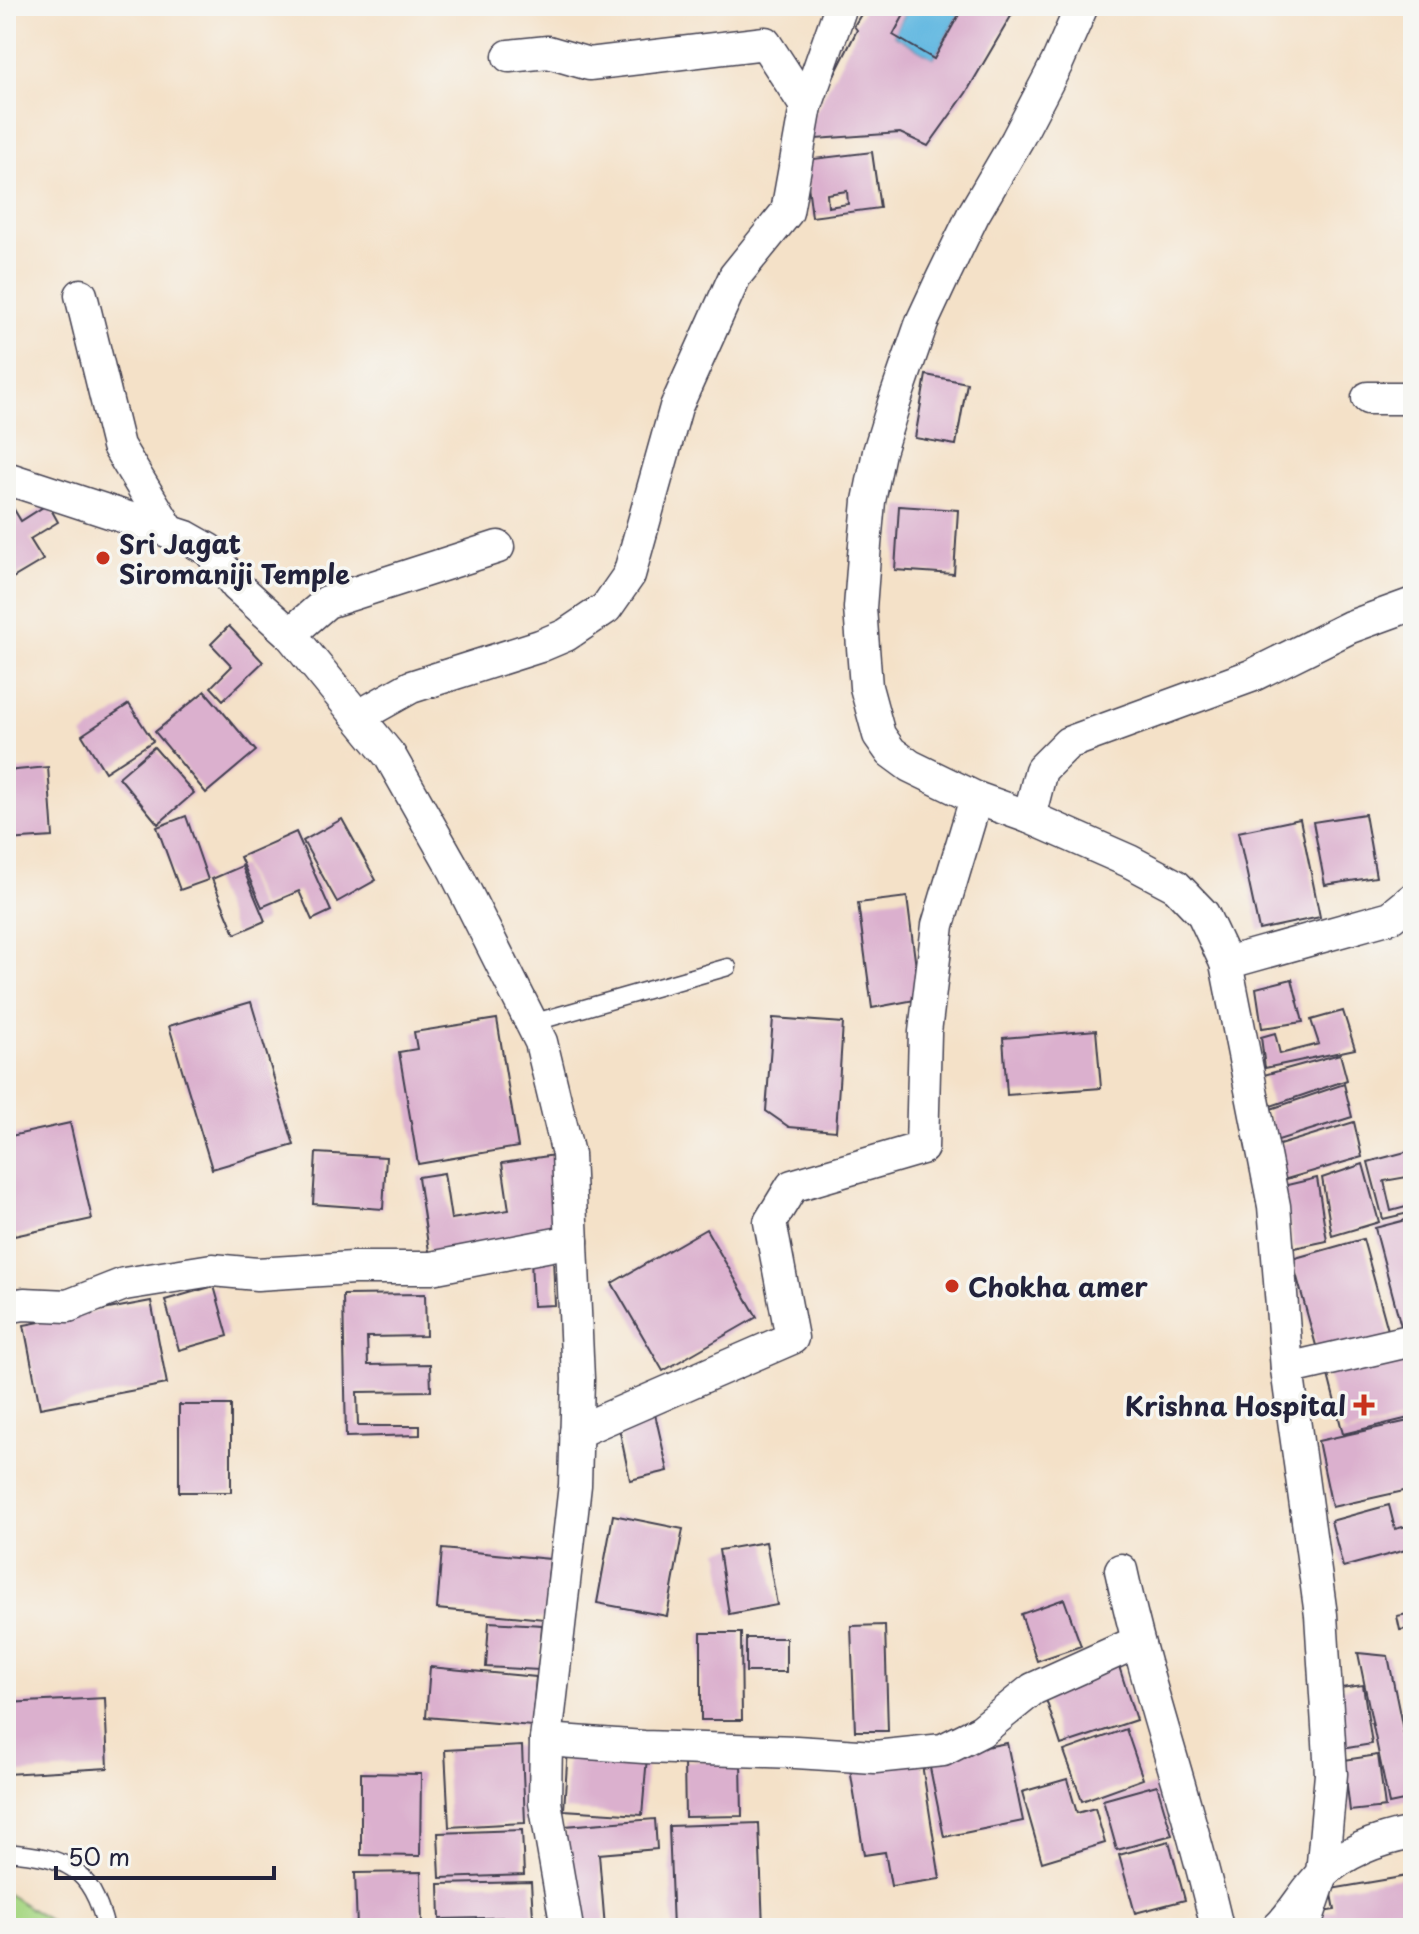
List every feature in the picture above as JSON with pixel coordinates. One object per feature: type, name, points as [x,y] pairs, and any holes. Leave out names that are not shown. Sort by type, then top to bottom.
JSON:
[{"type":"street","points":[[360,718],[411,687],[566,635],[606,608],[629,575],[676,407],[735,276],[787,212],[806,106],[841,6]]},
{"type":"street","points":[[1082,6],[1017,140],[973,215],[922,322],[906,365],[883,440],[869,501],[860,608],[862,652],[872,714],[879,735],[891,752],[910,766],[976,798],[1029,817],[1129,861],[1176,886],[1203,914],[1226,963],[1274,1206],[1287,1369],[1321,1615],[1331,1774],[1322,1874],[1304,1928]]},
{"type":"street","points":[[509,56],[548,52],[589,64],[765,43],[806,106]]},
{"type":"street","points":[[81,295],[118,446],[170,532]]},
{"type":"street","points":[[1368,398],[1413,398]]},
{"type":"street","points":[[6,478],[186,537],[209,550],[237,586],[290,634],[390,756],[440,845],[541,1042],[568,1154],[578,1379],[575,1485],[546,1740],[545,1802],[567,1928]]},
{"type":"street","points":[[290,634],[327,602],[498,547]]},
{"type":"street","points":[[1029,817],[1041,770],[1068,743],[1251,676],[1350,627],[1413,604]]},
{"type":"street","points":[[576,1432],[792,1338],[770,1222],[792,1186],[922,1148],[925,1032],[938,925],[976,798]]},
{"type":"street","points":[[1226,963],[1391,917],[1413,899]]},
{"type":"street","points":[[6,1307],[24,1304],[68,1306],[124,1284],[212,1270],[257,1274],[353,1268],[431,1268],[572,1241]]},
{"type":"street","points":[[1287,1369],[1413,1340]]},
{"type":"street","points":[[1121,1570],[1137,1642],[1203,1864],[1217,1928]]},
{"type":"street","points":[[546,1740],[875,1757],[943,1750],[981,1731],[1033,1689],[1137,1642]]},
{"type":"street","points":[[1278,1928],[1322,1874],[1363,1846],[1413,1833]]},
{"type":"lane","points":[[532,1023],[728,967]]},
{"type":"lane","points":[[6,1852],[61,1862],[78,1871],[93,1887],[106,1928]]},
{"type":"green space","points":[[6,1893],[61,1928],[6,1928]]},
{"type":"water","points":[[909,6],[952,6],[961,11],[934,59],[893,35]]},
{"type":"building","points":[[866,6],[909,6],[893,35],[934,59],[961,11],[952,6],[1017,6],[966,93],[928,146],[900,133],[802,140]]},
{"type":"building","points":[[872,152],[880,208],[812,217],[805,160]],"holes":[[[847,191],[848,204],[828,207],[827,194]]]},
{"type":"building","points":[[926,375],[967,383],[956,445],[915,438]]},
{"type":"building","name":"Sri Jagat Siromaniji Temple","points":[[6,496],[21,521],[48,504],[58,522],[30,539],[43,560],[6,582]]},
{"type":"building","points":[[899,506],[958,510],[954,574],[895,570]]},
{"type":"building","points":[[229,626],[263,662],[223,700],[211,687],[232,666],[211,644]]},
{"type":"building","points":[[205,691],[256,751],[206,793],[155,732]]},
{"type":"building","points":[[129,704],[153,741],[105,772],[82,735]]},
{"type":"building","points":[[154,747],[194,793],[158,824],[119,777]]},
{"type":"building","points":[[48,767],[53,837],[6,840],[6,771]]},
{"type":"building","points":[[1365,814],[1376,877],[1325,885],[1313,822]]},
{"type":"building","points":[[186,816],[208,880],[180,890],[157,827]]},
{"type":"building","points":[[342,819],[376,880],[337,902],[303,841]]},
{"type":"building","points":[[1300,819],[1320,917],[1259,930],[1238,832]]},
{"type":"building","points":[[296,832],[331,911],[312,920],[299,891],[262,907],[240,857]]},
{"type":"building","points":[[242,866],[265,921],[235,934],[212,879]]},
{"type":"building","points":[[907,897],[920,999],[872,1008],[858,903]]},
{"type":"building","points":[[1292,979],[1303,1022],[1262,1028],[1256,988]]},
{"type":"building","points":[[251,1002],[294,1145],[212,1169],[169,1026]]},
{"type":"building","points":[[1343,1011],[1355,1049],[1265,1068],[1261,1037],[1275,1033],[1280,1054],[1319,1044],[1311,1020]]},
{"type":"building","points":[[773,1018],[843,1023],[836,1131],[789,1127],[766,1111]]},
{"type":"building","points":[[497,1019],[518,1147],[418,1164],[399,1052],[417,1049],[414,1032]]},
{"type":"building","points":[[1096,1030],[1101,1088],[1007,1095],[1003,1038]]},
{"type":"building","points":[[1340,1054],[1347,1080],[1271,1106],[1264,1075]]},
{"type":"building","points":[[1344,1084],[1352,1117],[1275,1141],[1268,1110]]},
{"type":"building","points":[[1354,1122],[1362,1157],[1283,1180],[1276,1146]]},
{"type":"building","points":[[70,1123],[92,1219],[14,1236],[6,1200],[6,1137]]},
{"type":"building","points":[[1413,1150],[1413,1176],[1384,1181],[1391,1211],[1413,1205],[1413,1212],[1383,1219],[1368,1162]]},
{"type":"building","points":[[316,1153],[386,1157],[383,1209],[313,1204]]},
{"type":"building","points":[[555,1155],[568,1237],[430,1258],[418,1177],[444,1173],[451,1219],[509,1210],[502,1163]]},
{"type":"building","points":[[1363,1164],[1379,1222],[1332,1236],[1322,1178]]},
{"type":"building","points":[[1317,1178],[1327,1241],[1294,1248],[1283,1186]]},
{"type":"building","points":[[1413,1218],[1413,1328],[1402,1330],[1375,1228]]},
{"type":"building","points":[[706,1229],[757,1317],[663,1371],[612,1283]]},
{"type":"building","points":[[1363,1239],[1391,1341],[1320,1360],[1292,1259]]},
{"type":"building","points":[[553,1257],[555,1305],[533,1306],[531,1258]]},
{"type":"building","points":[[214,1286],[228,1336],[179,1350],[165,1300]]},
{"type":"building","points":[[425,1294],[426,1336],[367,1337],[368,1365],[430,1364],[431,1391],[357,1392],[358,1426],[420,1426],[420,1435],[346,1437],[343,1295]]},
{"type":"building","points":[[151,1301],[167,1384],[40,1408],[24,1325]]},
{"type":"building","points":[[1413,1350],[1413,1417],[1343,1434],[1327,1371]]},
{"type":"building","points":[[179,1405],[231,1405],[231,1492],[179,1492]]},
{"type":"building","points":[[655,1414],[668,1471],[630,1480],[618,1423]]},
{"type":"building","points":[[1413,1420],[1413,1489],[1332,1507],[1318,1441]]},
{"type":"building","points":[[1389,1505],[1395,1529],[1411,1525],[1413,1548],[1343,1567],[1331,1521]]},
{"type":"building","points":[[613,1515],[683,1529],[667,1616],[597,1603]]},
{"type":"building","points":[[766,1542],[777,1605],[729,1614],[719,1550]]},
{"type":"building","points":[[442,1549],[550,1559],[544,1619],[437,1609]]},
{"type":"building","points":[[1064,1599],[1081,1646],[1037,1661],[1021,1614]]},
{"type":"building","points":[[1413,1613],[1413,1628],[1400,1630],[1397,1616]]},
{"type":"building","points":[[489,1622],[542,1625],[539,1670],[486,1667]]},
{"type":"building","points":[[885,1625],[888,1731],[855,1731],[851,1626]]},
{"type":"building","points":[[701,1633],[741,1633],[742,1720],[701,1720]]},
{"type":"building","points":[[746,1638],[786,1638],[786,1672],[746,1672]]},
{"type":"building","points":[[1358,1653],[1388,1656],[1413,1779],[1413,1799],[1389,1804]]},
{"type":"building","points":[[1118,1663],[1136,1720],[1061,1745],[1043,1690]]},
{"type":"building","points":[[430,1667],[536,1677],[532,1726],[426,1717]]},
{"type":"building","points":[[1363,1685],[1372,1744],[1341,1749],[1332,1689]]},
{"type":"building","points":[[105,1698],[108,1768],[6,1774],[6,1703]]},
{"type":"building","points":[[1126,1729],[1143,1779],[1082,1801],[1064,1751]]},
{"type":"building","points":[[1007,1743],[1023,1821],[944,1837],[928,1758]]},
{"type":"building","points":[[522,1746],[525,1823],[449,1827],[445,1750]]},
{"type":"building","points":[[568,1748],[647,1757],[642,1815],[564,1810]]},
{"type":"building","points":[[1378,1755],[1385,1807],[1350,1811],[1344,1760]]},
{"type":"building","points":[[921,1758],[940,1879],[891,1886],[885,1852],[864,1855],[850,1769]]},
{"type":"building","points":[[741,1760],[742,1816],[685,1817],[684,1761]]},
{"type":"building","points":[[361,1773],[421,1774],[420,1856],[361,1855]]},
{"type":"building","points":[[1067,1779],[1077,1813],[1095,1808],[1105,1843],[1042,1862],[1022,1792]]},
{"type":"building","points":[[1157,1785],[1172,1835],[1117,1850],[1103,1800]]},
{"type":"building","points":[[655,1819],[657,1849],[599,1854],[605,1928],[574,1928],[565,1826]]},
{"type":"building","points":[[759,1823],[763,1928],[673,1928],[669,1826]]},
{"type":"building","points":[[522,1830],[524,1875],[440,1878],[438,1833]]},
{"type":"building","points":[[1169,1841],[1185,1900],[1135,1913],[1119,1855]]},
{"type":"building","points":[[421,1872],[422,1928],[357,1928],[355,1873]]},
{"type":"building","points":[[1413,1875],[1413,1928],[1319,1928],[1316,1913],[1335,1910],[1331,1889]]},
{"type":"building","points":[[531,1882],[533,1917],[440,1919],[439,1884]]},
{"type":"building","points":[[534,1918],[535,1928],[443,1928],[443,1926]]},
{"type":"place","name":"Sri Jagat Siromaniji Temple","points":[[103,558]]},
{"type":"place","name":"Chokha amer","points":[[952,1286]]},
{"type":"place","name":"Krishna Hospital","points":[[1364,1405]]}]
